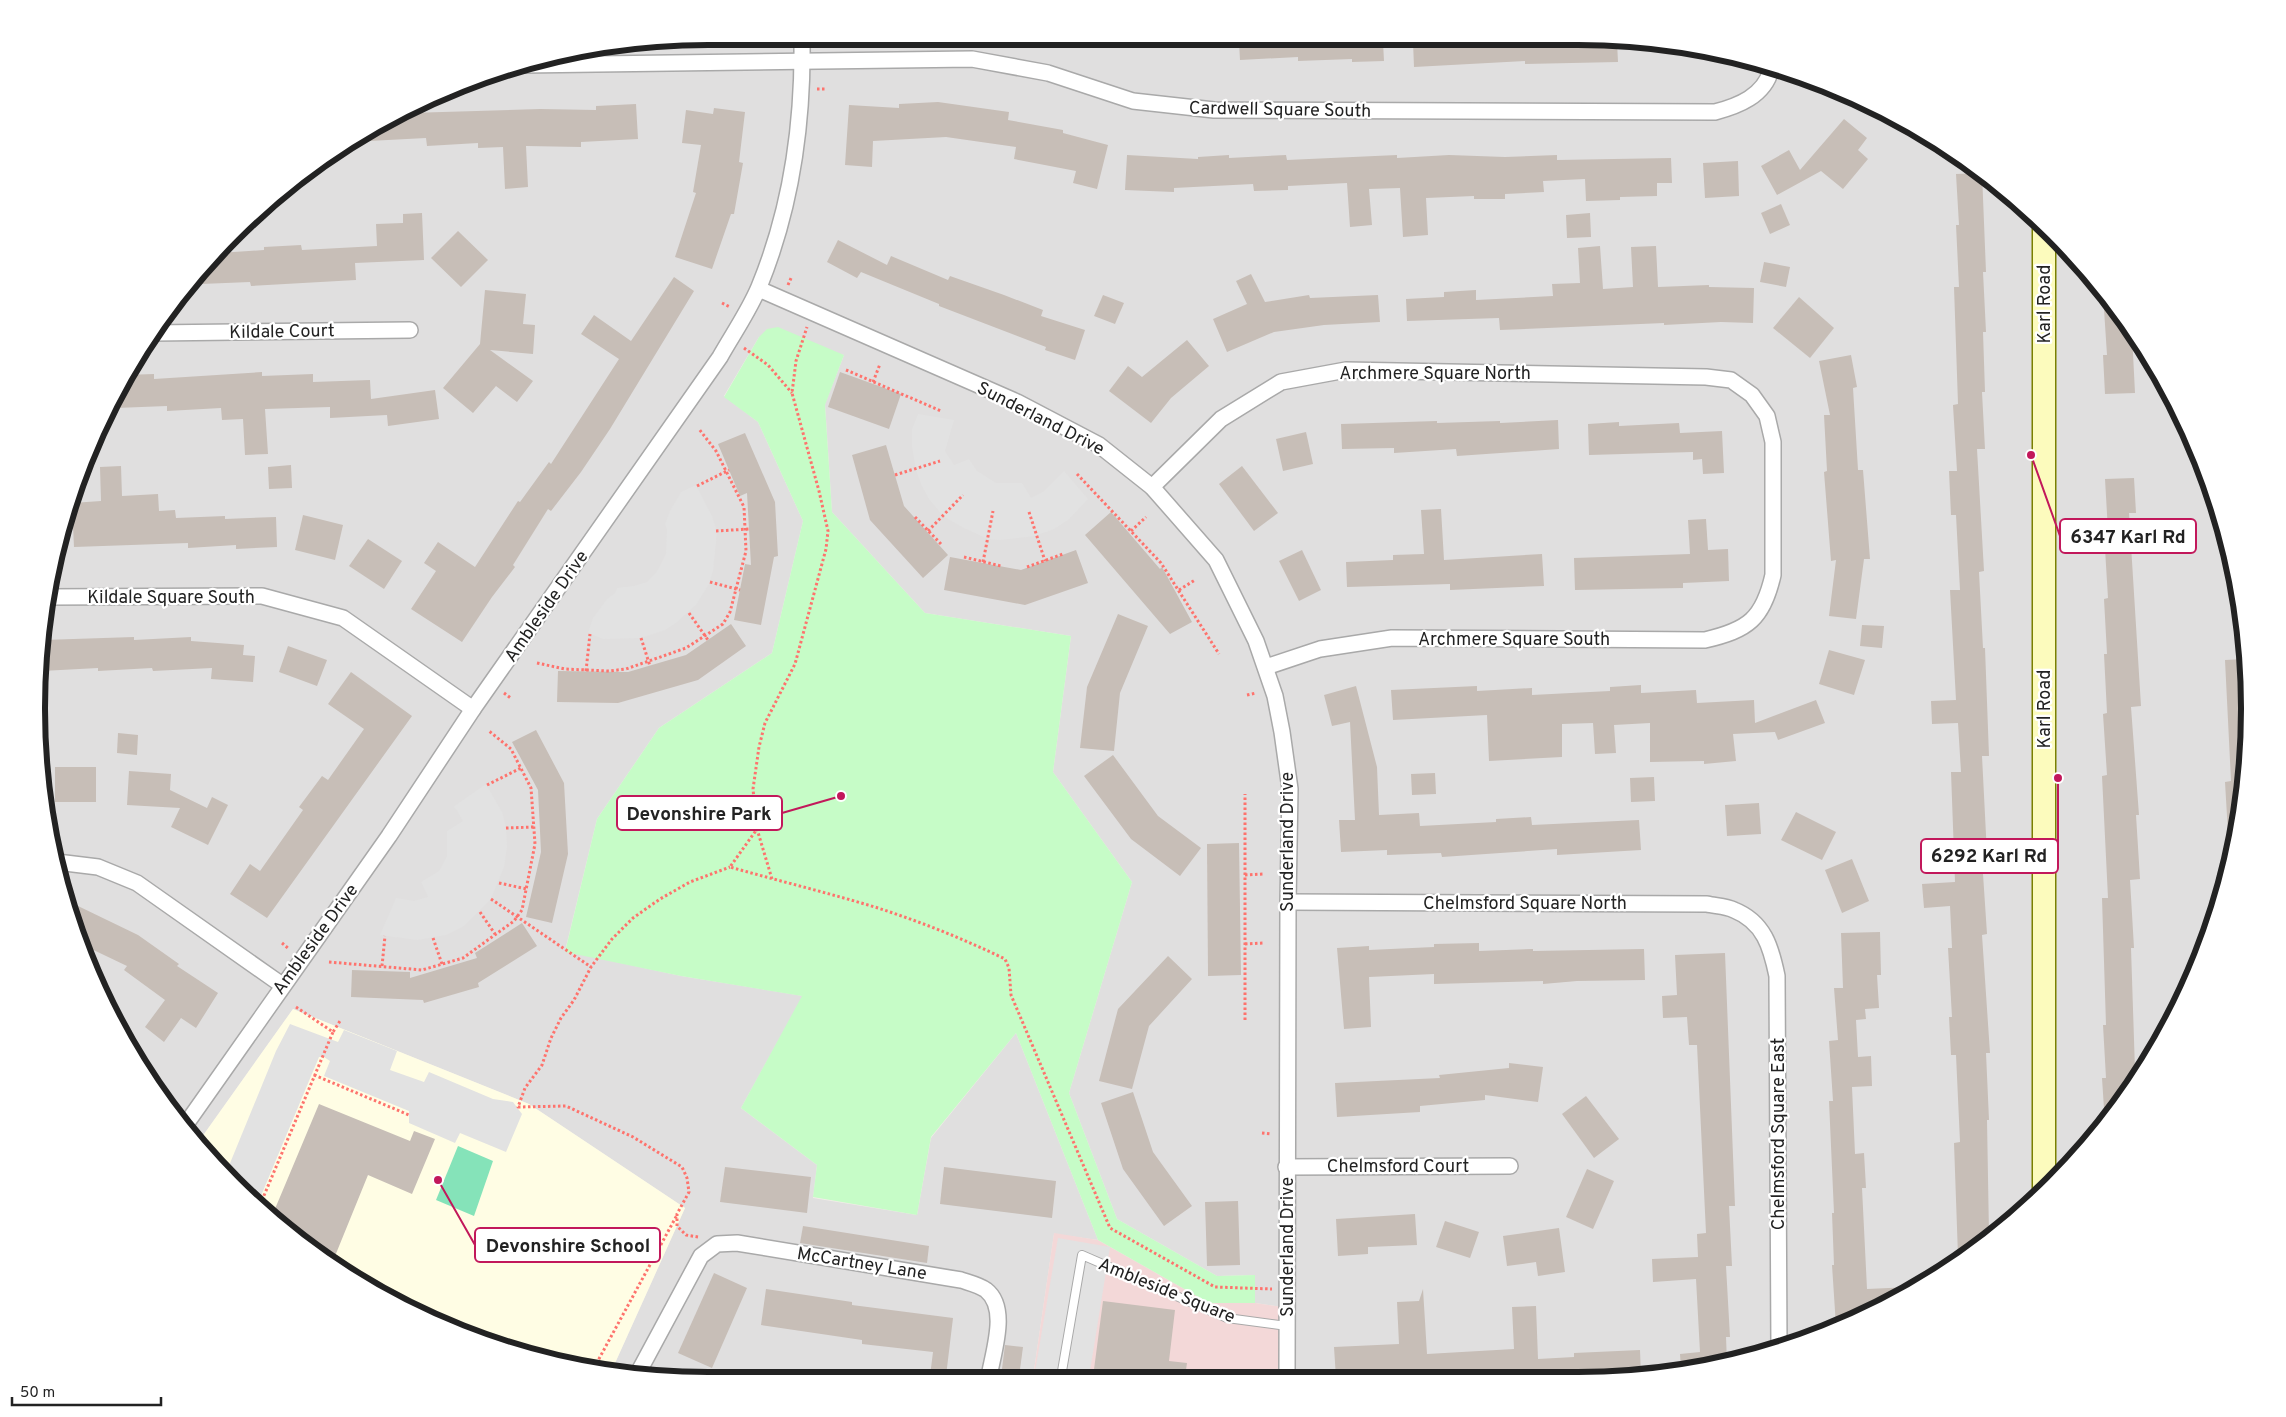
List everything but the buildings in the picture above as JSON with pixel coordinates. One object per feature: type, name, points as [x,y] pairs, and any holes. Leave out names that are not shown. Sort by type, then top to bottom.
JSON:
[{"type":"street","name":"Ambleside Drive","points":[[188,1120],[389,836],[473,709],[720,357],[759,289],[785,210],[799,132],[802,45]]},
{"type":"street","name":"Cardwell Square South","points":[[551,65],[972,59],[1048,74],[1133,101],[1214,110],[1715,112],[1739,106],[1759,91],[1770,74]]},
{"type":"street","name":"Karl Road","points":[[2044,236],[2044,1181]]},
{"type":"street","name":"Sunderland Drive","points":[[759,289],[1017,402],[1099,445],[1152,487],[1216,560],[1256,640],[1266,667],[1282,732],[1290,789],[1286,1167],[1287,1372]]},
{"type":"street","name":"Kildale Court","points":[[163,332],[410,330]]},
{"type":"street","name":"Archmere Square North","points":[[1152,487],[1221,419],[1281,382],[1346,370],[1706,377],[1731,380],[1752,395],[1767,416],[1773,442],[1774,575],[1769,596],[1758,615]]},
{"type":"street","name":"Kildale Square South","points":[[55,597],[262,596],[343,618],[473,709]]},
{"type":"street","name":"Archmere Square South","points":[[1266,667],[1320,649],[1392,638],[1706,640],[1734,633],[1758,615]]},
{"type":"street","points":[[64,863],[98,867],[137,883],[282,985]]},
{"type":"street","name":"Chelmsford Square North","points":[[1288,902],[1707,904],[1734,910],[1757,925]]},
{"type":"street","name":"Chelmsford Square East","points":[[1757,925],[1771,948],[1777,976],[1779,1340]]},
{"type":"street","name":"Chelmsford Court","points":[[1286,1167],[1510,1166]]},
{"type":"street","name":"McCartney Lane","points":[[641,1368],[701,1256],[717,1244],[737,1243],[961,1280],[986,1290],[993,1297],[1000,1316],[990,1372]]},
{"type":"lane","name":"Ambleside Square","points":[[1062,1372],[1082,1255],[1227,1318],[1287,1326]]},
{"type":"path","points":[[788,284],[792,276]]},
{"type":"path","points":[[722,303],[733,308]]},
{"type":"path","points":[[772,879],[757,829],[754,789],[759,747],[765,723],[795,664],[826,549],[828,531],[820,491],[792,393],[799,347],[813,312]]},
{"type":"path","points":[[729,340],[768,365],[792,393]]},
{"type":"path","points":[[873,382],[880,364]]},
{"type":"path","points":[[846,370],[941,411]]},
{"type":"path","points":[[537,662],[565,669],[609,671],[626,669],[649,664],[686,648],[723,624],[730,612],[746,551],[747,529],[744,507],[728,471],[699,429]]},
{"type":"path","points":[[895,476],[940,461]]},
{"type":"path","points":[[697,486],[728,471]]},
{"type":"path","points":[[1077,474],[1161,563],[1219,654]]},
{"type":"path","points":[[928,530],[963,495]]},
{"type":"path","points":[[983,562],[993,511]]},
{"type":"path","points":[[1029,512],[1045,561]]},
{"type":"path","points":[[915,517],[941,544]]},
{"type":"path","points":[[1131,531],[1146,517]]},
{"type":"path","points":[[716,531],[747,529]]},
{"type":"path","points":[[1027,568],[1063,554]]},
{"type":"path","points":[[964,557],[1001,566]]},
{"type":"path","points":[[1179,590],[1195,580]]},
{"type":"path","points":[[710,582],[740,590]]},
{"type":"path","points":[[689,613],[708,640]]},
{"type":"path","points":[[587,670],[590,634]]},
{"type":"path","points":[[641,638],[649,664]]},
{"type":"path","points":[[1247,695],[1259,692]]},
{"type":"path","points":[[329,962],[422,970],[463,958],[518,916],[522,910],[527,889],[535,844],[531,788],[511,749],[489,731]]},
{"type":"path","points":[[487,785],[521,768]]},
{"type":"path","points":[[1245,794],[1245,1020]]},
{"type":"path","points":[[506,828],[534,827]]},
{"type":"path","points":[[597,1362],[689,1192],[687,1178],[682,1167],[633,1137],[566,1106],[518,1107],[525,1088],[542,1065],[551,1038],[561,1018],[574,1000],[591,967],[612,939],[632,918],[660,899],[690,882],[730,867],[757,829]]},
{"type":"path","points":[[730,867],[878,908],[962,938],[1005,959],[1009,968],[1010,995],[1110,1228],[1215,1287],[1286,1290]]},
{"type":"path","points":[[1245,875],[1263,874]]},
{"type":"path","points":[[499,883],[527,889]]},
{"type":"path","points":[[491,899],[591,967]]},
{"type":"path","points":[[480,912],[495,934]]},
{"type":"path","points":[[382,966],[385,936]]},
{"type":"path","points":[[433,938],[442,964]]},
{"type":"path","points":[[282,943],[292,951]]},
{"type":"path","points":[[1245,944],[1263,943]]},
{"type":"path","points":[[296,1007],[333,1032]]},
{"type":"path","points":[[262,1199],[314,1075],[333,1032],[340,1021]]},
{"type":"path","points":[[314,1075],[409,1115]]},
{"type":"path","points":[[677,1214],[678,1226],[686,1235],[703,1237]]},
{"type":"shaded area","points":[[708,45],[1578,45],[1621,46],[1707,58],[1791,80],[1871,113],[1946,157],[2015,210],[2047,239],[2076,271],[2129,340],[2173,415],[2206,495],[2228,579],[2240,665],[2241,708],[2240,752],[2228,838],[2206,922],[2190,962],[2173,1002],[2129,1077],[2104,1112],[2047,1178],[1981,1235],[1946,1260],[1871,1304],[1831,1321],[1791,1337],[1707,1359],[1621,1371],[1289,1372],[1290,1308],[1255,1303],[1255,1275],[1217,1276],[1117,1219],[1069,1093],[1132,882],[1053,772],[1071,636],[925,613],[832,512],[825,404],[844,355],[759,337],[724,396],[758,422],[803,521],[772,653],[659,728],[597,819],[565,951],[681,976],[803,996],[741,1108],[817,1165],[813,1198],[917,1215],[931,1138],[1016,1033],[1098,1240],[1054,1234],[1034,1372],[708,1372],[665,1371],[614,1365],[685,1208],[529,1104],[293,1009],[202,1137],[157,1077],[134,1040],[113,1002],[96,962],[80,922],[58,838],[46,752],[46,665],[51,622],[58,579],[80,495],[113,415],[157,340],[210,271],[239,239],[271,210],[340,157],[415,113],[495,80],[579,58],[665,46]]},
{"type":"shaded area","points":[[918,414],[954,420],[945,451],[954,465],[969,459],[977,471],[996,483],[1022,483],[1031,498],[1043,492],[1064,471],[1088,499],[1068,520],[1054,529],[1035,536],[1000,540],[988,539],[964,528],[943,516],[929,499],[922,486],[916,470],[912,446],[912,429]]},
{"type":"shaded area","points":[[696,485],[712,516],[717,532],[713,571],[709,584],[696,605],[665,630],[641,638],[603,639],[588,633],[593,618],[607,599],[615,593],[617,588],[647,582],[658,570],[666,554],[667,530],[665,524],[670,511],[681,492]]},
{"type":"shaded area","points":[[486,784],[502,812],[506,828],[507,847],[504,867],[491,899],[464,926],[446,935],[417,940],[380,935],[396,898],[414,901],[428,897],[421,882],[439,871],[447,856],[447,831],[463,821],[453,807]]},
{"type":"shaded area","points":[[293,1009],[529,1104],[685,1208],[614,1365],[579,1359],[495,1337],[415,1304],[377,1283],[305,1235],[271,1207],[239,1178],[202,1137]]},
{"type":"shaded area","points":[[290,1024],[338,1042],[344,1030],[397,1051],[390,1070],[424,1082],[429,1072],[493,1099],[513,1102],[522,1114],[506,1152],[460,1133],[455,1143],[409,1123],[409,1111],[324,1076],[330,1061],[324,1057],[319,1057],[260,1197],[229,1167],[276,1051]]},
{"type":"shaded area","points":[[1054,1233],[1098,1240],[1209,1303],[1255,1303],[1290,1308],[1289,1372],[1034,1372]]},
{"type":"shaded area","points":[[1058,1238],[1110,1247],[1090,1372],[1035,1372]]},
{"type":"green space","points":[[778,327],[844,355],[825,405],[832,512],[925,613],[1071,636],[1053,772],[1132,882],[1069,1093],[1117,1219],[1217,1276],[1255,1275],[1255,1303],[1209,1303],[1098,1240],[1016,1033],[931,1137],[917,1215],[813,1197],[817,1165],[741,1108],[802,996],[681,976],[565,952],[597,819],[659,728],[772,653],[803,521],[758,422],[724,397],[759,337],[767,329]]},
{"type":"green space","points":[[458,1146],[493,1161],[474,1216],[436,1200]]},
{"type":"place","name":"6347 Karl Rd","points":[[2031,455]]},
{"type":"place","name":"6292 Karl Rd","points":[[2058,778]]},
{"type":"place","name":"Devonshire Park","points":[[841,796]]},
{"type":"place","name":"Devonshire School","points":[[438,1180]]}]
